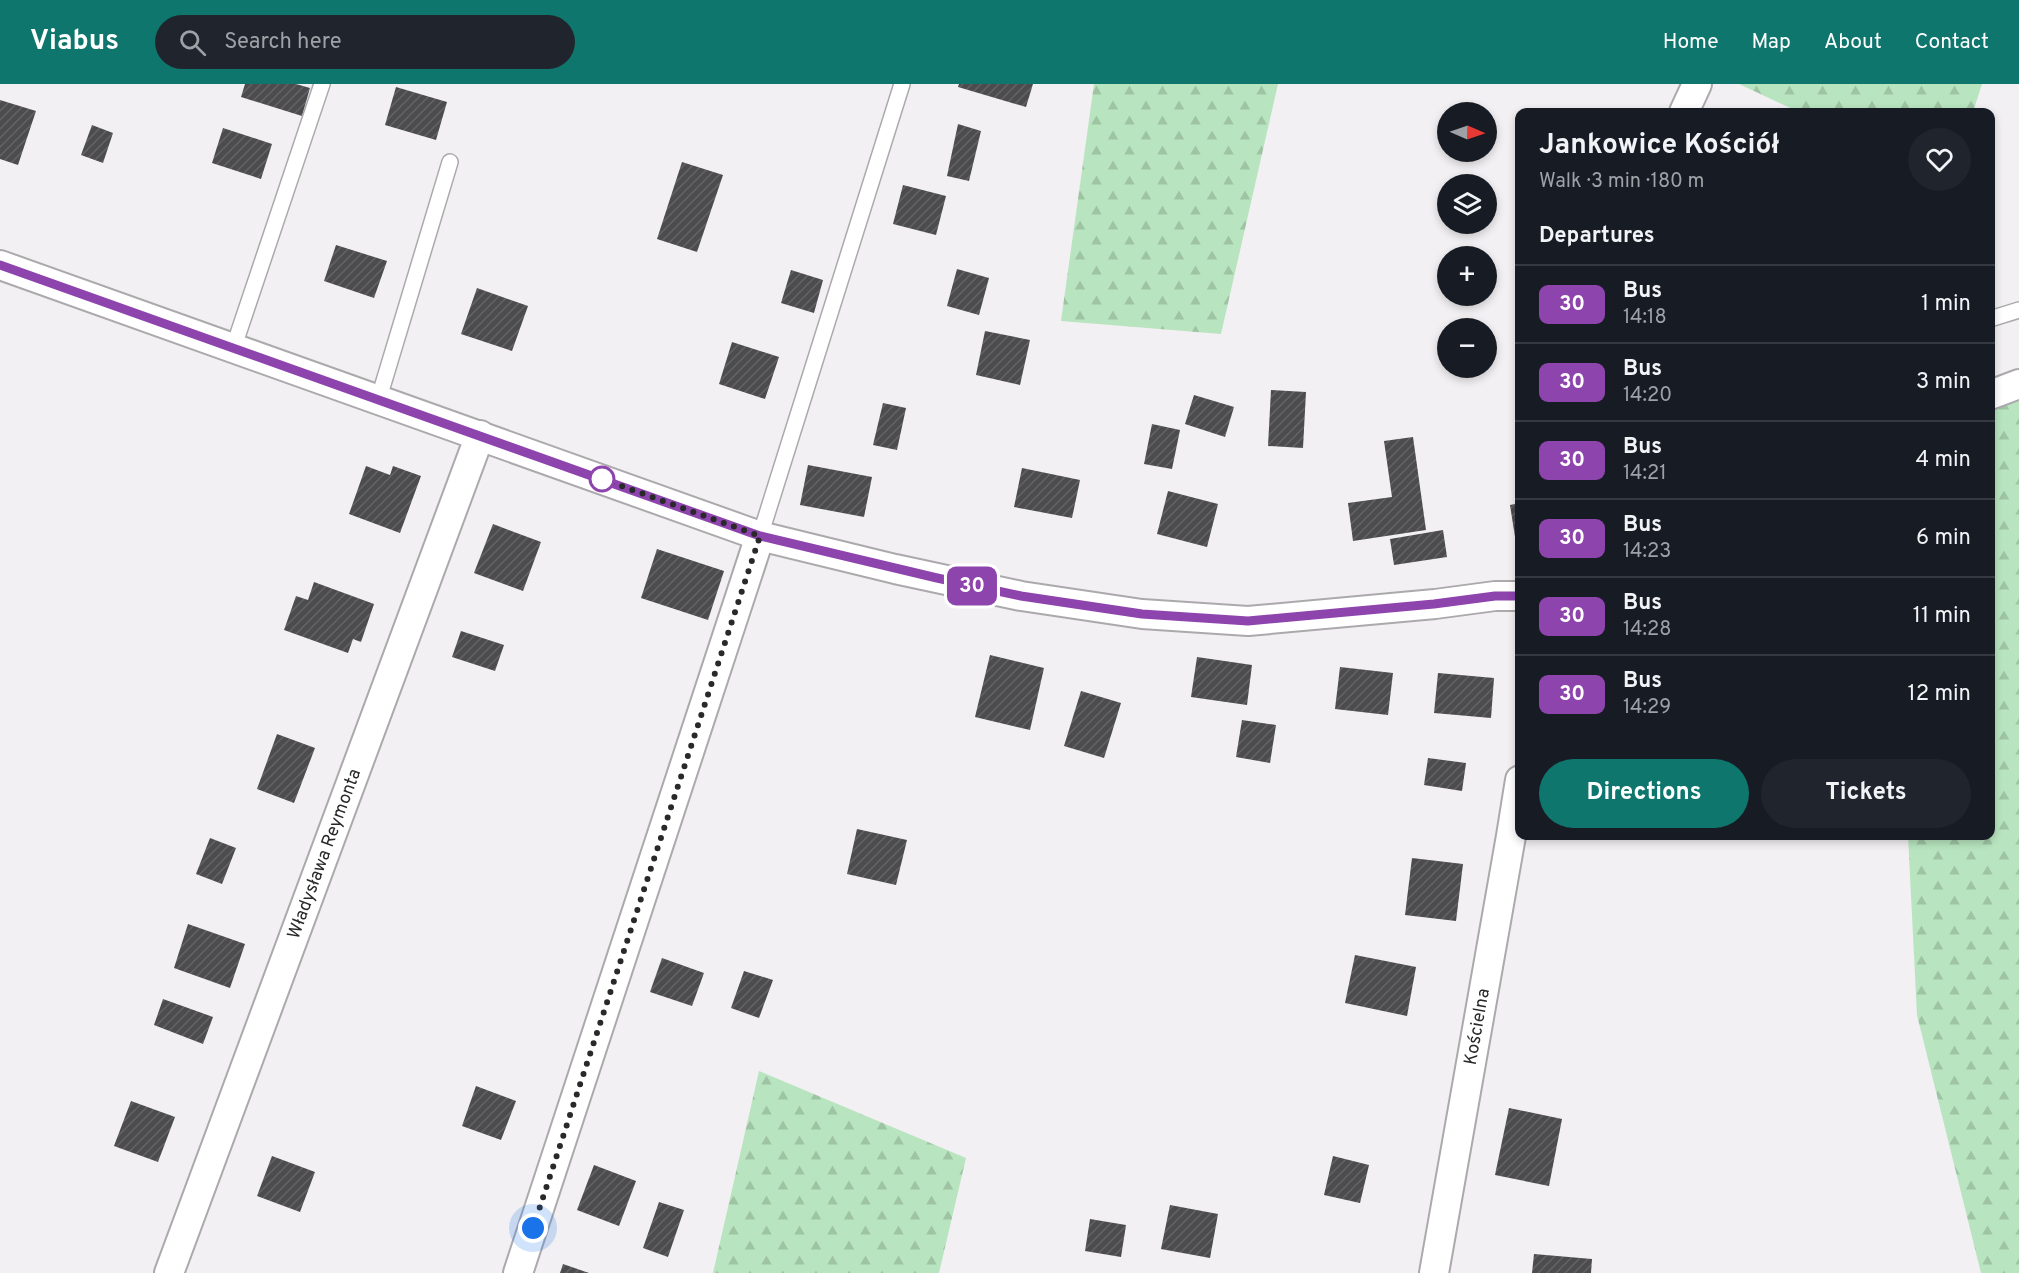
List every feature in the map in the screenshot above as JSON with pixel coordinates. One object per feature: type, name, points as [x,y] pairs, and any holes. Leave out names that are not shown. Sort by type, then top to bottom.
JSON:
[{"type":"street","points":[[1686,108],[1697,84]]},
{"type":"street","points":[[0,265],[760,536],[895,569],[1021,596],[1142,614],[1248,621],[1434,604],[1495,596],[1515,596]]},
{"type":"street","points":[[1995,393],[2019,384]]},
{"type":"street","name":"Władysława Reymonta","points":[[169,1273],[480,435]]},
{"type":"street","points":[[518,1273],[760,536]]},
{"type":"street","name":"Kościelna","points":[[1434,1273],[1515,811]]},
{"type":"lane","points":[[233,349],[322,84]]},
{"type":"lane","points":[[760,536],[902,84]]},
{"type":"lane","points":[[378,401],[450,162]]},
{"type":"lane","points":[[1995,318],[2019,310]]},
{"type":"green space","points":[[1094,84],[1278,84],[1221,334],[1061,321]]},
{"type":"green space","points":[[1739,84],[1982,84],[1974,108],[1790,108]]},
{"type":"green space","points":[[2019,398],[2019,1273],[1981,1273],[1917,1015],[1908,840],[1995,840],[1995,407]]},
{"type":"green space","points":[[759,1071],[966,1158],[939,1273],[713,1273]]},
{"type":"building","points":[[245,84],[296,84],[310,88],[302,116],[241,97]]},
{"type":"building","points":[[959,84],[1033,84],[1026,107],[958,87]]},
{"type":"building","points":[[396,87],[447,102],[436,140],[385,125]]},
{"type":"building","points":[[0,100],[36,111],[18,165],[0,159]]},
{"type":"building","points":[[958,124],[981,131],[969,181],[947,176]]},
{"type":"building","points":[[92,125],[113,133],[103,163],[81,155]]},
{"type":"building","points":[[223,128],[272,144],[261,179],[212,163]]},
{"type":"building","points":[[682,162],[723,175],[697,252],[657,239]]},
{"type":"building","points":[[903,185],[946,196],[936,235],[893,224]]},
{"type":"building","points":[[336,245],[387,261],[374,298],[324,281]]},
{"type":"building","points":[[957,269],[989,278],[979,315],[947,306]]},
{"type":"building","points":[[791,270],[823,280],[814,313],[781,303]]},
{"type":"building","points":[[477,288],[528,306],[512,351],[461,334]]},
{"type":"building","points":[[985,331],[1030,340],[1020,385],[976,375]]},
{"type":"building","points":[[732,342],[779,357],[765,399],[719,384]]},
{"type":"building","points":[[1271,390],[1306,392],[1303,448],[1268,446]]},
{"type":"building","points":[[1194,395],[1234,407],[1225,437],[1185,424]]},
{"type":"building","points":[[883,403],[906,408],[897,450],[873,445]]},
{"type":"building","points":[[1152,424],[1180,430],[1172,469],[1144,464]]},
{"type":"building","points":[[1413,437],[1426,530],[1353,541],[1348,503],[1392,497],[1384,441]]},
{"type":"building","points":[[808,465],[872,477],[864,517],[800,505]]},
{"type":"building","points":[[366,466],[390,475],[393,466],[421,476],[400,533],[349,514]]},
{"type":"building","points":[[1022,468],[1080,480],[1072,518],[1014,507]]},
{"type":"building","points":[[1168,491],[1218,504],[1207,547],[1157,534]]},
{"type":"building","points":[[1515,504],[1515,537],[1510,505]]},
{"type":"building","points":[[493,524],[541,542],[523,591],[474,573]]},
{"type":"building","points":[[1443,530],[1447,557],[1394,565],[1390,539]]},
{"type":"building","points":[[657,549],[724,571],[708,620],[641,598]]},
{"type":"building","points":[[314,582],[374,604],[361,642],[353,639],[348,653],[284,630],[296,596],[308,600]]},
{"type":"building","points":[[461,631],[504,645],[495,671],[452,657]]},
{"type":"building","points":[[990,655],[1044,668],[1030,730],[975,717]]},
{"type":"building","points":[[1197,657],[1252,665],[1247,705],[1191,697]]},
{"type":"building","points":[[1340,667],[1393,673],[1388,715],[1335,709]]},
{"type":"building","points":[[1438,673],[1494,678],[1491,718],[1434,713]]},
{"type":"building","points":[[1081,691],[1121,703],[1104,758],[1064,746]]},
{"type":"building","points":[[1242,720],[1276,725],[1270,763],[1236,757]]},
{"type":"building","points":[[277,734],[315,748],[294,803],[257,789]]},
{"type":"building","points":[[1428,758],[1466,763],[1462,791],[1424,785]]},
{"type":"building","points":[[857,829],[907,840],[896,885],[847,874]]},
{"type":"building","points":[[210,838],[236,848],[222,884],[196,874]]},
{"type":"building","points":[[1412,858],[1463,864],[1456,921],[1405,915]]},
{"type":"building","points":[[188,924],[245,944],[230,988],[174,968]]},
{"type":"building","points":[[1355,955],[1416,967],[1407,1016],[1345,1003]]},
{"type":"building","points":[[662,958],[704,973],[692,1006],[650,992]]},
{"type":"building","points":[[744,971],[773,980],[759,1018],[731,1008]]},
{"type":"building","points":[[163,999],[213,1017],[203,1044],[154,1025]]},
{"type":"building","points":[[476,1086],[516,1101],[501,1140],[462,1126]]},
{"type":"building","points":[[131,1101],[175,1117],[158,1162],[114,1146]]},
{"type":"building","points":[[1509,1108],[1562,1119],[1549,1186],[1495,1175]]},
{"type":"building","points":[[272,1156],[315,1172],[300,1212],[257,1196]]},
{"type":"building","points":[[1333,1156],[1369,1165],[1360,1203],[1324,1195]]},
{"type":"building","points":[[594,1165],[636,1181],[619,1226],[577,1210]]},
{"type":"building","points":[[659,1202],[684,1210],[668,1257],[643,1248]]},
{"type":"building","points":[[1170,1205],[1218,1214],[1210,1258],[1161,1249]]},
{"type":"building","points":[[1090,1219],[1126,1225],[1121,1257],[1085,1251]]},
{"type":"building","points":[[1534,1254],[1592,1259],[1591,1273],[1532,1273]]},
{"type":"building","points":[[563,1264],[589,1273],[560,1273]]},
{"type":"bus line","name":"30","points":[[0,265],[760,536],[895,569],[1021,596],[1142,614],[1248,621],[1515,595]]},
{"type":"route","points":[[533,1228],[760,536],[602,479]]}]
